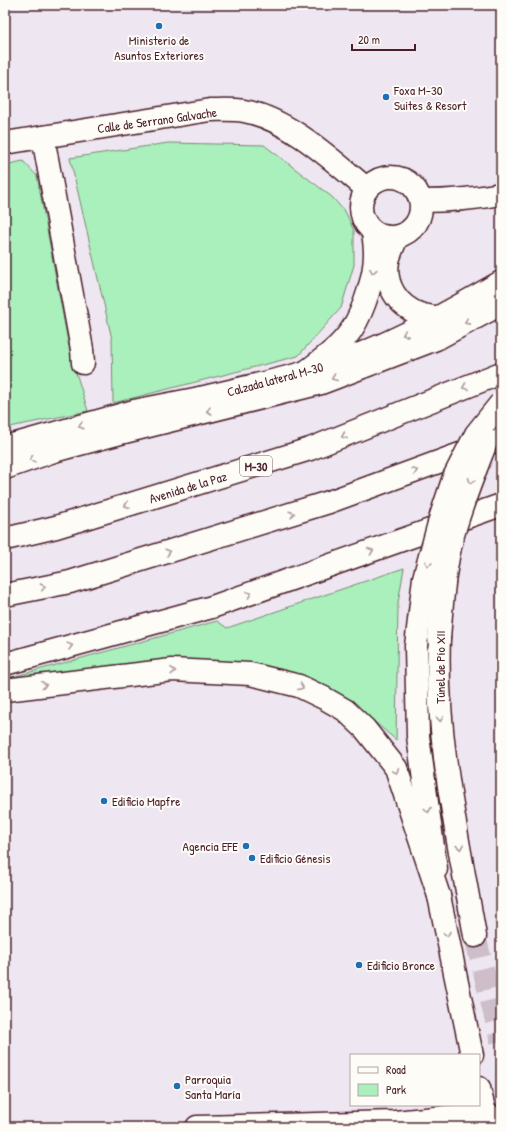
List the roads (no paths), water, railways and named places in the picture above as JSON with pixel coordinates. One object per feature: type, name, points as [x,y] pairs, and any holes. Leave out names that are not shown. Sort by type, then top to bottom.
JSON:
[{"type":"main road","name":"Calle de Serrano Galvache","points":[[5,143],[210,110],[242,111],[266,117],[288,128],[323,152],[367,189]]},
{"type":"main road","points":[[44,137],[82,349],[83,363]]},
{"type":"main road","points":[[389,177],[398,177],[406,180],[413,186],[421,200],[419,220],[406,234],[397,237],[385,237],[366,226],[360,207],[362,198],[367,189],[380,179],[389,177]]},
{"type":"main road","points":[[421,200],[448,201],[501,194]]},
{"type":"main road","points":[[305,373],[332,352],[352,330],[371,283],[375,255],[374,232]]},
{"type":"main road","points":[[397,237],[388,260],[388,278],[392,293],[403,305],[419,314],[438,318]]},
{"type":"main road","name":"Calzada lateral M-30","points":[[200,398],[305,373],[349,358],[387,343],[438,318],[501,282]]},
{"type":"main road","points":[[54,451],[321,383],[436,339],[501,304]]},
{"type":"main road","name":"Avenida de la Paz","points":[[5,539],[56,527],[310,449],[501,373]]},
{"type":"main road","points":[[5,468],[200,398]]},
{"type":"main road","points":[[5,446],[134,411],[200,398]]},
{"type":"main road","points":[[472,1054],[439,896],[418,736],[416,646],[424,578],[441,516],[454,477],[476,434],[501,404]]},
{"type":"main road","name":"Túnel de Pío XII","points":[[475,936],[441,733],[438,668],[439,638],[444,584],[453,536],[463,500],[501,404]]},
{"type":"main road","points":[[5,595],[70,582],[329,502],[501,439]]},
{"type":"main road","points":[[5,664],[212,607],[501,505]]},
{"type":"main road","points":[[5,690],[172,670],[250,674],[299,686],[345,710],[365,729],[396,768],[439,896]]},
{"type":"main road","points":[[197,1127],[493,1118],[480,1090]]},
{"type":"tunnel","points":[[475,936],[501,1041]]},
{"type":"place","name":"Ministerio de Asuntos Exteriores","points":[[159,26]]},
{"type":"place","name":"Foxa M-30 Suites & Resort","points":[[386,97]]},
{"type":"place","name":"Edificio Mapfre","points":[[104,801]]},
{"type":"place","name":"Agencia EFE","points":[[246,846]]},
{"type":"place","name":"Edificio Génesis","points":[[252,858]]},
{"type":"place","name":"Edificio Bronce","points":[[359,965]]},
{"type":"place","name":"Parroquia Santa María","points":[[177,1086]]}]
